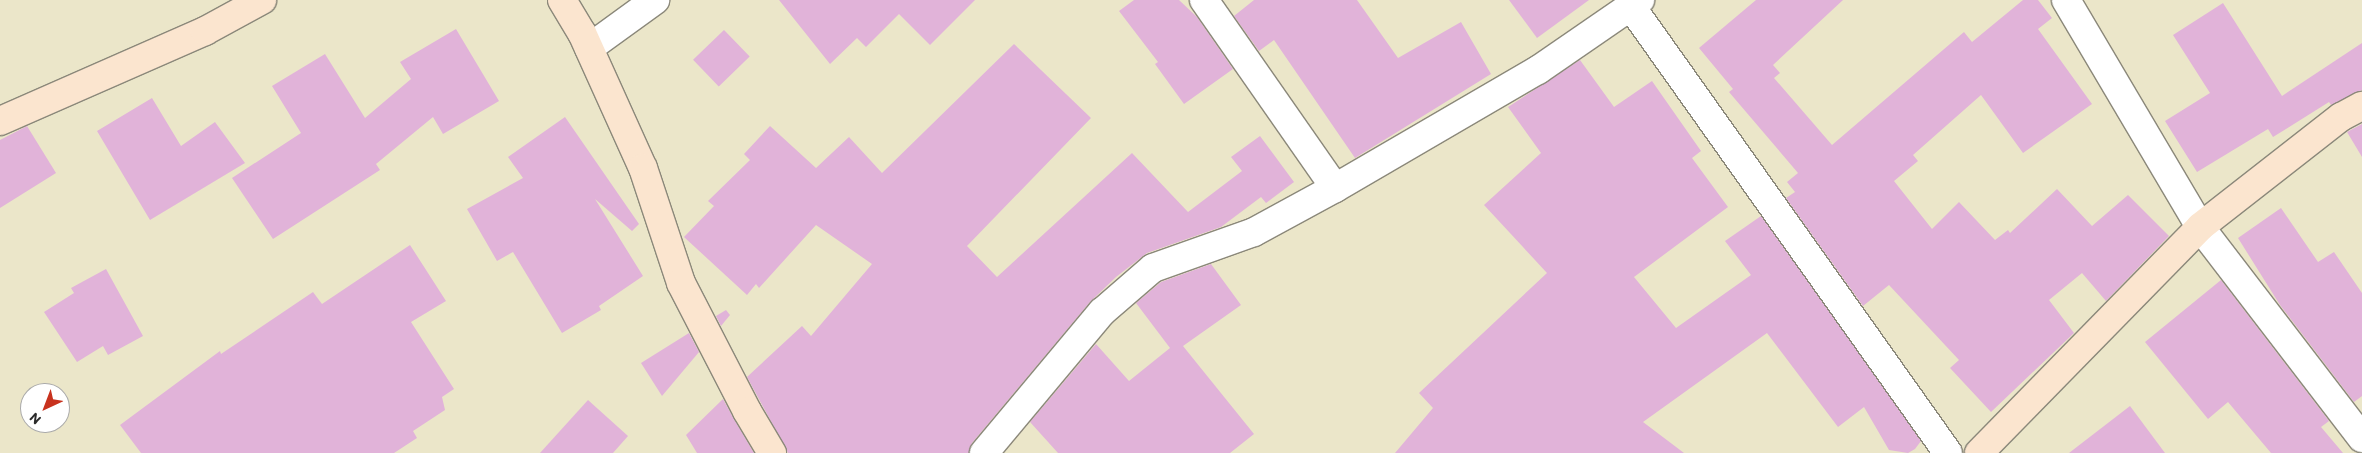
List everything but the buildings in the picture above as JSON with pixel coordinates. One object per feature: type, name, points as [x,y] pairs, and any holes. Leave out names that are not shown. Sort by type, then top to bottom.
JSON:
[{"type":"street","points":[[0,122],[205,32],[262,0]]},
{"type":"street","points":[[562,0],[589,48],[643,168],[681,283],[747,412],[772,453]]},
{"type":"street","points":[[589,48],[655,0]]},
{"type":"street","points":[[1204,0],[1335,188]]},
{"type":"street","points":[[2066,0],[2200,227],[2362,438]]},
{"type":"street","points":[[984,453],[1102,312],[1153,268],[1254,232],[1335,188],[1538,70],[1635,3],[1948,453]]},
{"type":"street","points":[[1980,453],[2200,227],[2341,117],[2362,106]]}]
